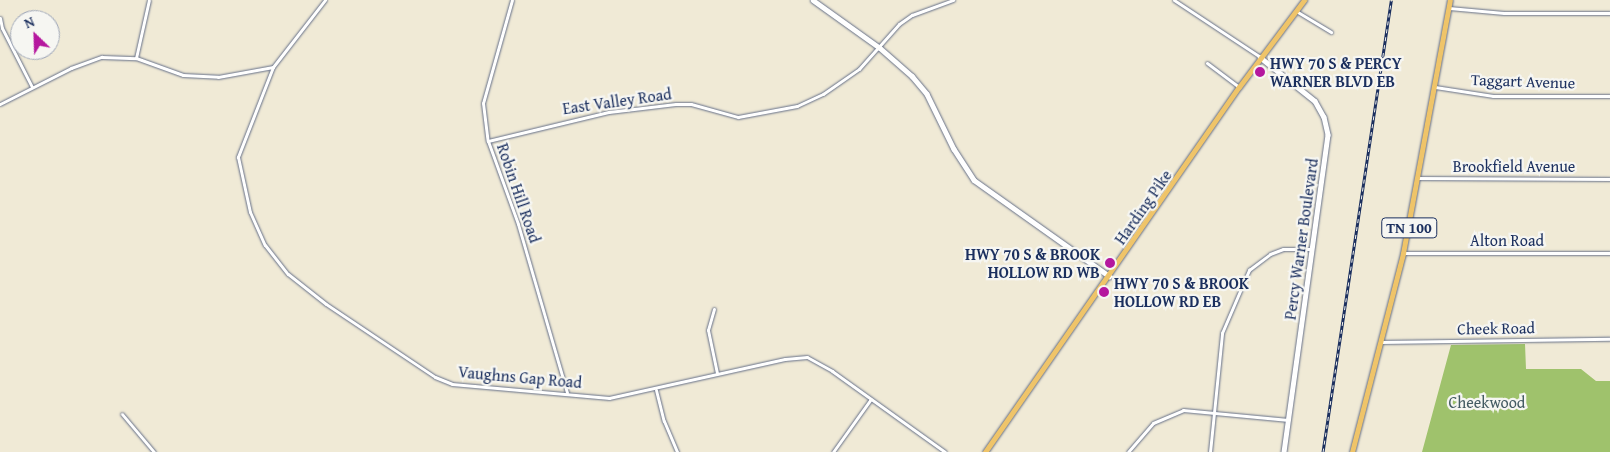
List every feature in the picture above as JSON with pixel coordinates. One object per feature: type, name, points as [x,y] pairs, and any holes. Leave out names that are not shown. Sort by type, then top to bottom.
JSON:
[{"type":"main road","name":"Harding Pike","points":[[985,452],[1239,87],[1304,0]]},
{"type":"main road","name":"TN 100","points":[[1352,452],[1404,253],[1450,0]]},
{"type":"street","points":[[136,58],[149,0]]},
{"type":"street","name":"Vaughns Gap Road","points":[[325,0],[273,67],[238,157],[250,212],[265,246],[288,274],[326,304],[435,377],[452,384],[609,398],[656,390],[717,373],[785,359],[807,357],[871,399],[945,452]]},
{"type":"street","name":"Robin Hill Road","points":[[512,0],[483,103],[488,141],[520,231],[567,394]]},
{"type":"street","points":[[813,0],[880,48],[912,76],[927,94],[954,148],[974,180],[1109,276]]},
{"type":"street","name":"East Valley Road","points":[[488,141],[609,112],[676,104],[690,104],[738,116],[778,111],[823,94],[859,69],[880,48],[899,24],[912,15],[953,0]]},
{"type":"street","points":[[1174,0],[1260,58]]},
{"type":"street","points":[[1449,8],[1504,13],[1610,13]]},
{"type":"street","points":[[1296,11],[1331,32]]},
{"type":"street","points":[[0,18],[2,28],[32,87]]},
{"type":"street","points":[[0,104],[32,87],[102,58],[136,58],[182,76],[218,77],[273,67]]},
{"type":"street","name":"Percy Warner Boulevard","points":[[1260,58],[1307,93],[1324,117],[1328,135],[1284,452]]},
{"type":"street","points":[[1207,63],[1239,87]]},
{"type":"street","name":"Taggart Avenue","points":[[1435,87],[1493,96],[1610,96]]},
{"type":"street","name":"Brookfield Avenue","points":[[1418,178],[1610,179]]},
{"type":"street","points":[[1210,452],[1222,333],[1249,270],[1270,254],[1283,249],[1312,249]]},
{"type":"street","name":"Alton Road","points":[[1404,253],[1610,253]]},
{"type":"street","points":[[714,309],[708,330],[717,373]]},
{"type":"street","name":"Cheek Road","points":[[1382,342],[1610,339]]},
{"type":"street","points":[[656,390],[677,452]]},
{"type":"street","points":[[833,452],[871,399]]},
{"type":"street","points":[[1128,452],[1153,423],[1183,410],[1215,411],[1289,420]]},
{"type":"street","points":[[122,414],[154,452]]},
{"type":"green space","name":"Cheekwood","points":[[1525,344],[1526,369],[1581,369],[1596,381],[1610,381],[1610,452],[1422,452],[1451,345]]},
{"type":"railway","points":[[1323,452],[1391,0]]},
{"type":"place","name":"HWY 70 S & PERCY WARNER BLVD EB","points":[[1260,72]]},
{"type":"place","name":"HWY 70 S & BROOK HOLLOW RD WB","points":[[1110,263]]},
{"type":"place","name":"HWY 70 S & BROOK HOLLOW RD EB","points":[[1104,292]]}]
